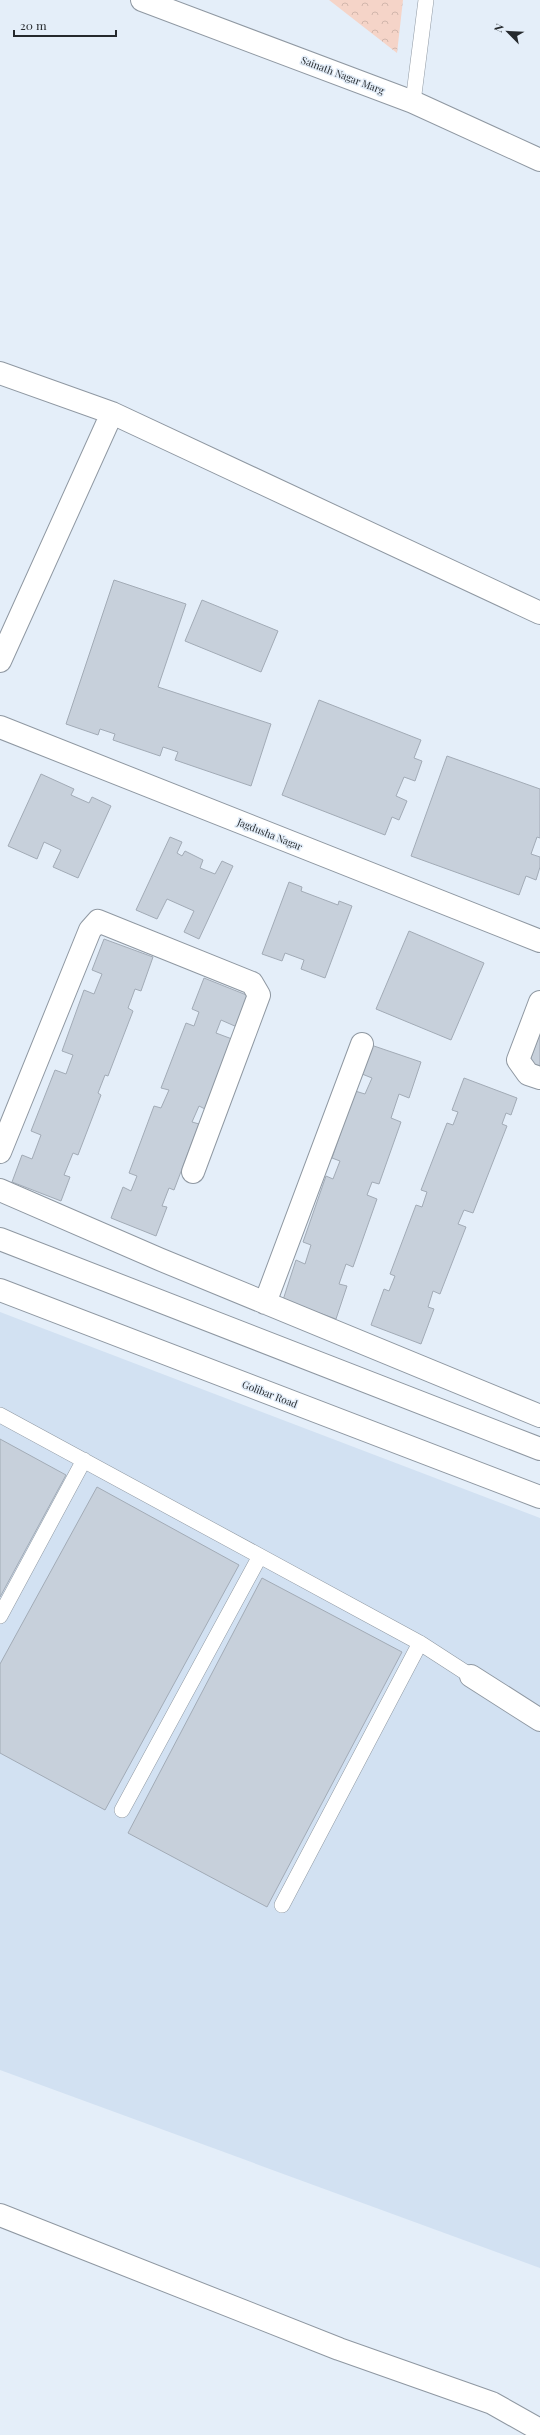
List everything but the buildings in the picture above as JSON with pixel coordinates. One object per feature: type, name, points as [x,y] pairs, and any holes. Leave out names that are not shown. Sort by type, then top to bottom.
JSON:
[{"type":"street","name":"Sainath Nagar Marg","points":[[142,0],[413,102],[540,160]]},
{"type":"street","points":[[0,373],[112,413],[540,613]]},
{"type":"street","points":[[0,661],[112,413]]},
{"type":"street","name":"Jagdusha Nagar","points":[[0,727],[540,941]]},
{"type":"street","points":[[0,1152],[90,930],[98,921],[252,983],[259,995],[193,1172]]},
{"type":"street","points":[[540,1002],[518,1060],[528,1074],[540,1078]]},
{"type":"street","points":[[265,1303],[362,1044]]},
{"type":"street","points":[[0,1190],[265,1303],[540,1416]]},
{"type":"street","points":[[0,1239],[540,1449]]},
{"type":"street","name":"Golibar Road","points":[[0,1290],[540,1497]]},
{"type":"street","points":[[472,1676],[540,1720]]},
{"type":"street","points":[[0,2214],[339,2349],[492,2404],[540,2430]]},
{"type":"lane","points":[[413,102],[426,0]]},
{"type":"lane","points":[[0,1415],[420,1643],[472,1676]]},
{"type":"lane","points":[[0,1616],[84,1460]]},
{"type":"lane","points":[[122,1810],[260,1556]]},
{"type":"lane","points":[[282,1905],[420,1643]]},
{"type":"shaded area","points":[[0,1312],[540,1518],[540,2268],[0,2070]]},
{"type":"green space","points":[[329,0],[403,0],[397,53]]}]
